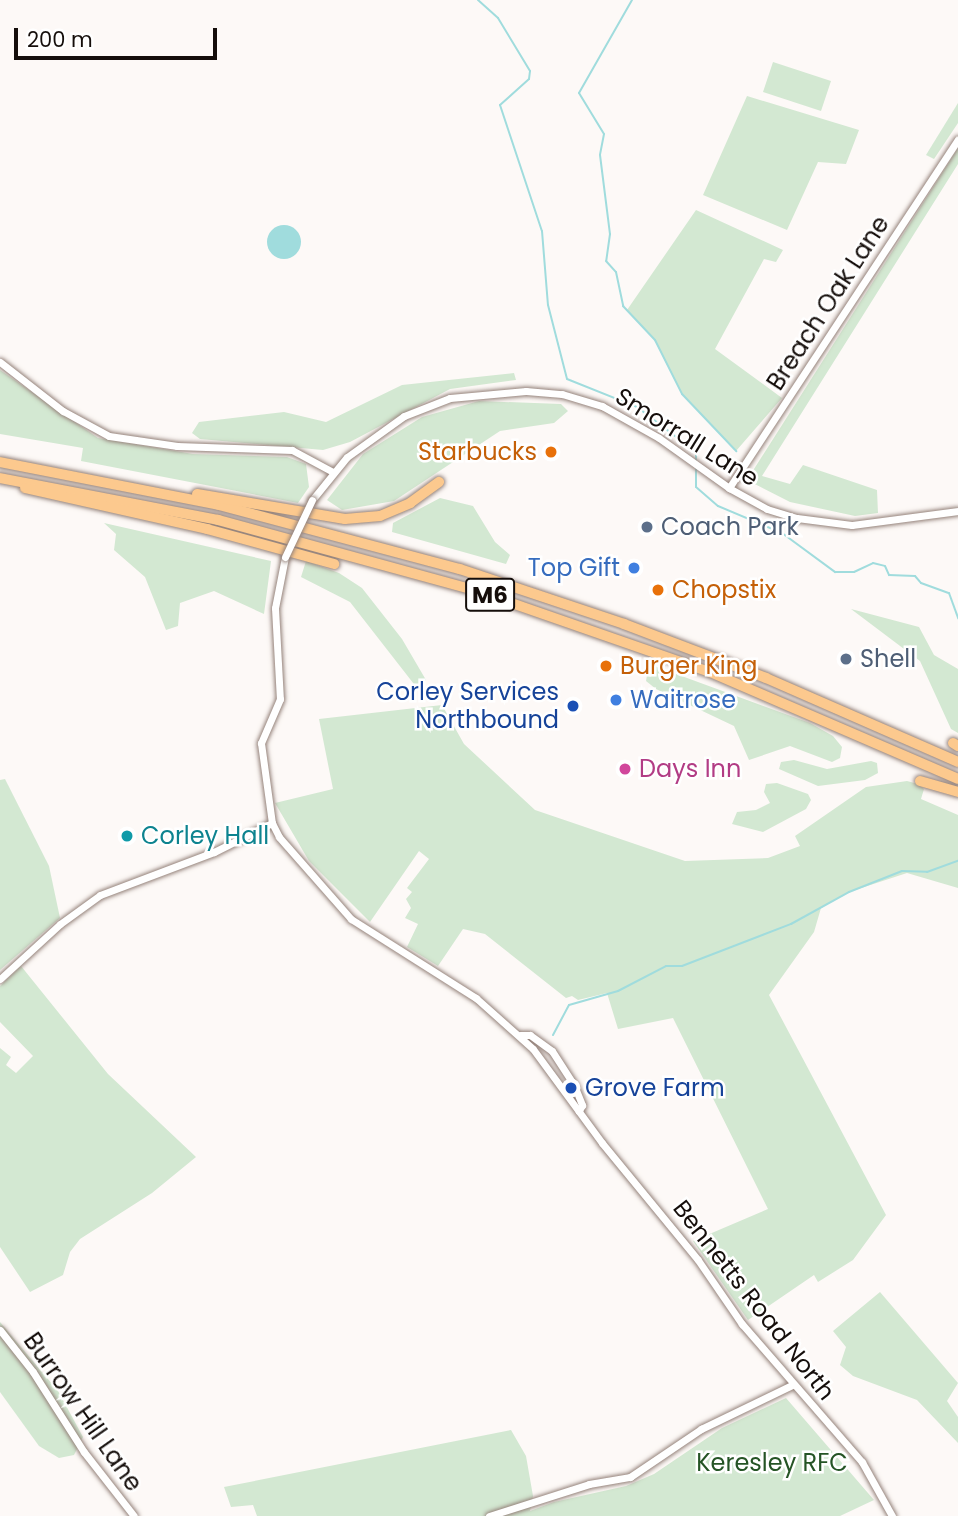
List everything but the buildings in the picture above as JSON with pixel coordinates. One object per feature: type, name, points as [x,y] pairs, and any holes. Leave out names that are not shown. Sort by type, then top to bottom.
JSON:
[{"type":"highway","name":"M6","points":[[0,462],[117,482],[332,533],[536,593],[766,678],[958,762]]},
{"type":"highway","name":"M6","points":[[0,480],[218,520],[477,591],[710,672],[958,779]]},
{"type":"highway","points":[[0,480],[207,529],[334,564]]},
{"type":"highway","points":[[117,482],[345,519],[380,516],[410,503],[439,482]]},
{"type":"highway","points":[[920,781],[958,792]]},
{"type":"street","name":"Breach Oak Lane","points":[[729,488],[958,139]]},
{"type":"street","points":[[0,362],[63,411],[108,436],[165,445],[292,450],[333,472]]},
{"type":"street","name":"Smorrall Lane","points":[[285,557],[312,500],[333,472],[365,441],[404,416],[450,398],[489,392],[545,392],[602,406],[660,438],[702,471],[767,509],[818,523],[866,525],[958,511]]},
{"type":"street","name":"Bennetts Road North","points":[[285,557],[275,608],[280,699],[261,743],[272,823],[299,864],[351,919],[476,998],[520,1035],[792,1385],[862,1462],[892,1516]]},
{"type":"street","points":[[0,979],[60,924],[100,895],[214,852],[272,823]]},
{"type":"street","name":"Bennetts Road North","points":[[520,1035],[530,1035],[552,1051],[573,1085],[582,1105],[579,1111]]},
{"type":"street","name":"Burrow Hill Lane","points":[[0,1330],[83,1452],[134,1516]]},
{"type":"street","points":[[489,1516],[589,1484],[630,1476],[701,1429],[792,1385]]},
{"type":"green space","points":[[773,62],[831,81],[821,111],[763,92]]},
{"type":"green space","points":[[747,96],[859,130],[846,164],[818,162],[787,230],[703,195]]},
{"type":"green space","points":[[958,103],[958,123],[934,159],[926,155]]},
{"type":"green space","points":[[958,148],[958,164],[762,476],[790,484],[803,465],[877,490],[878,513],[855,516],[790,502],[747,480]]},
{"type":"green space","points":[[696,210],[783,250],[776,262],[764,259],[715,349],[782,398],[736,451],[682,394],[655,340],[627,310]]},
{"type":"green space","points":[[0,370],[98,438],[193,454],[287,457],[306,464],[309,487],[298,503],[81,461],[83,448],[0,434]]},
{"type":"green space","points":[[514,373],[516,380],[450,389],[350,442],[323,450],[200,439],[192,433],[199,422],[284,412],[326,422],[402,385]]},
{"type":"green space","points":[[479,401],[561,404],[568,411],[554,423],[500,431],[394,501],[342,510],[327,500],[363,454],[422,417]]},
{"type":"green space","points":[[440,498],[473,506],[495,542],[510,555],[506,564],[392,532],[393,523]]},
{"type":"green space","points":[[104,523],[271,561],[264,614],[214,591],[180,603],[178,626],[166,630],[145,577],[114,550],[116,534]]},
{"type":"green space","points":[[306,561],[339,573],[362,588],[402,639],[426,680],[417,688],[350,602],[301,577]]},
{"type":"green space","points":[[851,609],[919,627],[934,655],[958,669],[958,733],[951,729],[920,661]]},
{"type":"green space","points":[[649,664],[810,723],[833,736],[842,747],[840,758],[832,762],[790,746],[749,760],[734,726],[656,689],[646,681]]},
{"type":"green space","points":[[442,705],[464,744],[535,810],[685,861],[768,858],[800,846],[795,836],[866,787],[907,781],[918,784],[924,789],[921,799],[958,815],[958,888],[907,873],[849,892],[821,908],[814,932],[769,995],[886,1215],[853,1260],[818,1282],[814,1275],[748,1320],[693,1241],[768,1209],[673,1018],[618,1029],[607,993],[578,1000],[572,996],[566,998],[485,934],[463,929],[438,966],[407,947],[418,924],[405,918],[411,908],[406,899],[412,892],[407,888],[429,859],[419,851],[370,922],[309,861],[275,803],[333,789],[319,719]]},
{"type":"green space","points":[[794,760],[827,769],[871,761],[877,763],[878,773],[865,780],[818,786],[779,769],[781,762]]},
{"type":"green space","points":[[5,779],[49,866],[60,918],[0,970],[0,780]]},
{"type":"green space","points":[[777,783],[808,794],[811,800],[806,809],[763,832],[732,824],[737,812],[756,810],[770,803],[764,792],[766,784]]},
{"type":"green space","points":[[21,966],[108,1074],[196,1157],[152,1193],[80,1239],[70,1252],[63,1275],[30,1292],[0,1247],[0,1048],[11,1057],[6,1065],[16,1073],[33,1056],[0,1022],[0,986]]},
{"type":"green space","points":[[880,1292],[958,1383],[947,1401],[958,1417],[958,1443],[917,1400],[853,1376],[840,1365],[846,1347],[833,1331]]},
{"type":"green space","points":[[0,1322],[58,1391],[83,1437],[74,1455],[59,1458],[39,1446],[0,1392]]},
{"type":"green space","name":"Keresley RFC","points":[[786,1398],[874,1500],[840,1516],[257,1516],[253,1505],[231,1507],[224,1487],[511,1430],[526,1456],[533,1496],[530,1511],[554,1502],[626,1486],[654,1474],[722,1428]]},
{"type":"water","points":[[284,225],[296,230],[301,242],[296,254],[284,259],[272,254],[267,242],[272,230]]},
{"type":"waterway","points":[[478,0],[498,18],[530,71],[529,79],[500,105],[542,231],[548,305],[567,379],[637,407],[696,452],[696,461]]},
{"type":"waterway","points":[[632,0],[579,93],[604,134],[600,155],[610,234],[606,261],[616,272],[623,306],[655,340],[682,394],[736,451]]},
{"type":"waterway","points":[[696,467],[696,487],[718,506],[782,533],[835,572],[854,572],[873,563],[885,566],[889,575],[915,576],[921,583],[949,593],[958,618]]},
{"type":"waterway","points":[[553,1035],[569,1005],[618,991],[666,966],[682,966],[791,924],[849,892],[902,871],[927,872],[958,861]]},
{"type":"place","name":"Starbucks","points":[[551,452]]},
{"type":"place","name":"Coach Park","points":[[647,527]]},
{"type":"place","name":"Top Gift","points":[[634,568]]},
{"type":"place","name":"Chopstix","points":[[658,590]]},
{"type":"place","name":"Shell","points":[[846,659]]},
{"type":"place","name":"Burger King","points":[[606,666]]},
{"type":"place","name":"Waitrose","points":[[616,700]]},
{"type":"place","name":"Corley Services Northbound","points":[[573,706]]},
{"type":"place","name":"Days Inn","points":[[625,769]]},
{"type":"place","name":"Corley Hall","points":[[127,836]]},
{"type":"place","name":"Grove Farm","points":[[571,1088]]}]
